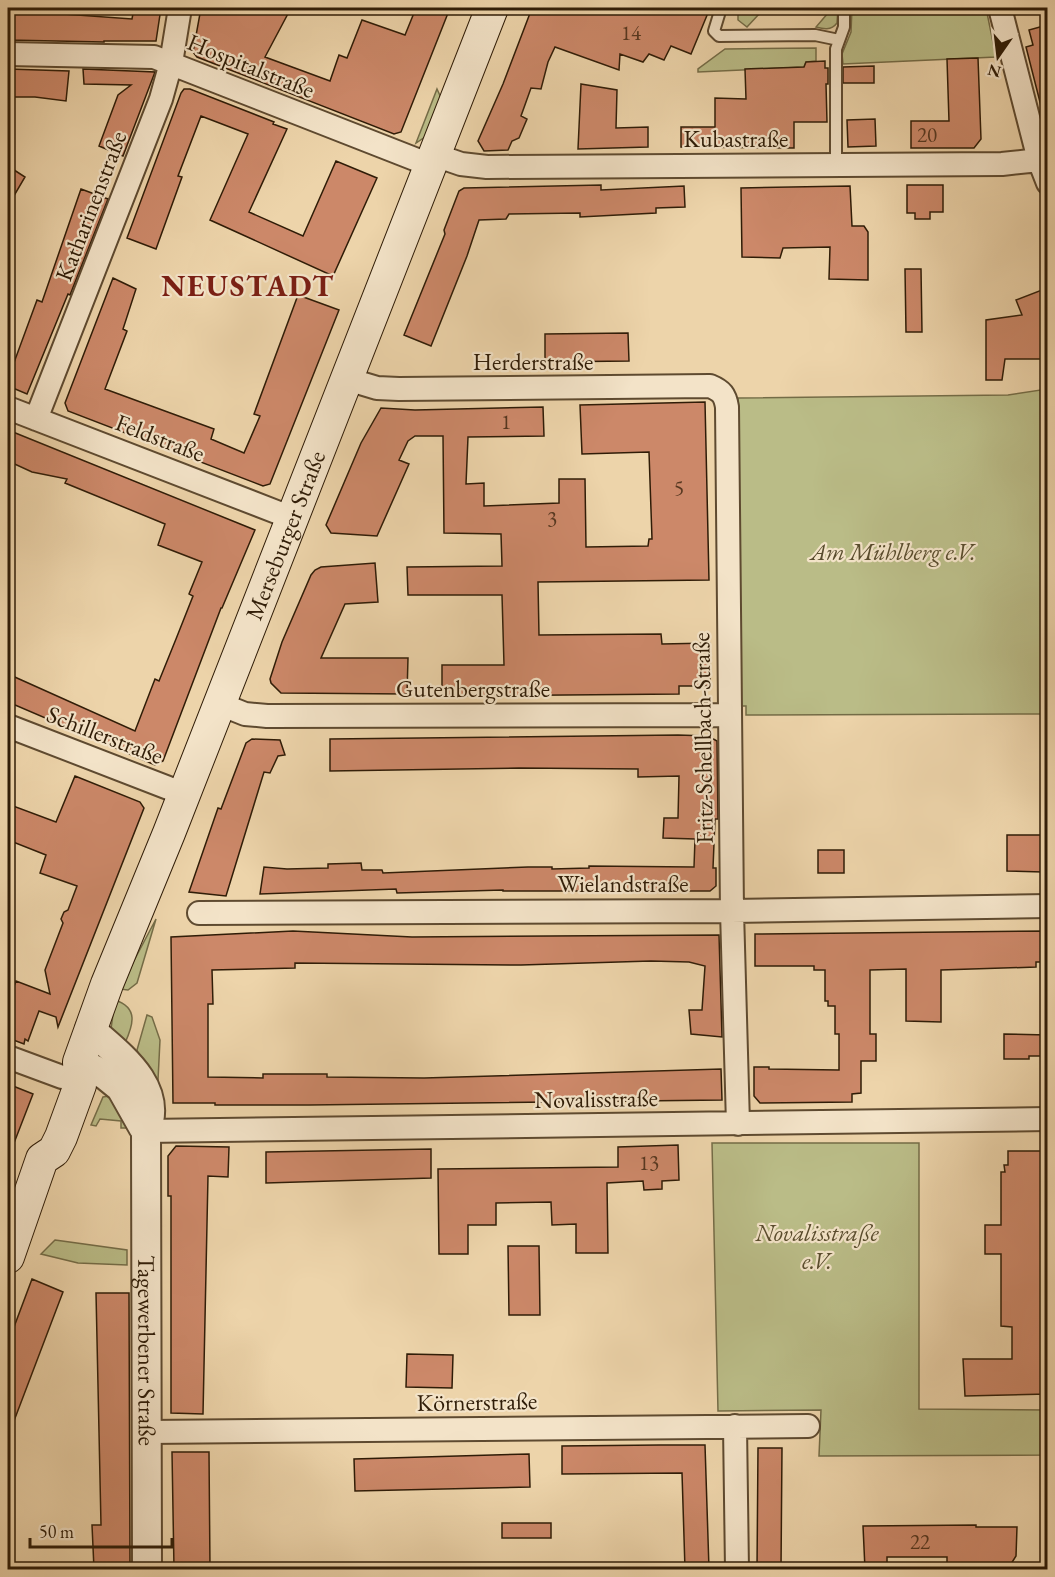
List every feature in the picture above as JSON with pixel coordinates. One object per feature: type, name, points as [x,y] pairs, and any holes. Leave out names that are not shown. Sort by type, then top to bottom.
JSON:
[{"type":"main road","name":"Merseburger Straße","points":[[8,1257],[42,1160],[54,1151],[80,1085],[70,1069],[90,1029],[220,704],[492,8]]},
{"type":"street","name":"Katharinenstraße","points":[[36,419],[154,120],[171,63],[180,8]]},
{"type":"street","points":[[1000,8],[1047,183]]},
{"type":"street","name":"Hospitalstraße","points":[[8,54],[148,56],[433,160]]},
{"type":"street","name":"Kubastraße","points":[[433,160],[487,168],[1002,164],[1039,160]]},
{"type":"street","name":"Herderstraße","points":[[347,379],[383,389],[711,386],[719,390]]},
{"type":"street","name":"Fritz-Schellbach-Straße","points":[[719,390],[725,396],[727,407],[732,911],[738,1124]]},
{"type":"street","name":"Feldstraße","points":[[8,408],[292,518]]},
{"type":"street","name":"Gutenbergstraße","points":[[220,704],[245,714],[267,716],[729,715]]},
{"type":"street","name":"Schillerstraße","points":[[8,726],[184,794]]},
{"type":"street","name":"Wielandstraße","points":[[199,913],[732,911],[1047,906]]},
{"type":"street","name":"Tagewerbener Straße","points":[[90,1029],[140,1077],[151,1110],[146,1131],[147,1569]]},
{"type":"street","points":[[8,1057],[105,1075],[121,1088],[146,1131]]},
{"type":"street","name":"Novalisstraße","points":[[146,1131],[1047,1119]]},
{"type":"street","points":[[735,1426],[737,1569]]},
{"type":"street","name":"Körnerstraße","points":[[148,1432],[808,1426]]},
{"type":"lane","points":[[722,8],[714,31],[719,36],[815,35],[838,40]]},
{"type":"lane","points":[[836,165],[836,49],[844,27],[844,8]]},
{"type":"green space","points":[[738,8],[745,8],[741,13],[760,13],[747,27],[738,20]]},
{"type":"green space","points":[[823,8],[838,8],[837,23],[830,28],[816,27],[828,13],[819,12]]},
{"type":"green space","points":[[852,8],[986,8],[996,57],[843,64],[842,54],[851,32]]},
{"type":"green space","points":[[816,48],[816,61],[806,62],[804,67],[698,72],[698,69],[725,49]]},
{"type":"green space","points":[[437,89],[442,100],[425,137],[416,143]]},
{"type":"green space","name":"Am Mühlberg e.V.","points":[[1047,389],[1047,714],[746,715],[746,706],[740,706],[738,398],[1008,395]]},
{"type":"green space","points":[[156,919],[137,983],[128,990],[119,989]]},
{"type":"green space","points":[[115,1000],[123,1003],[131,1012],[132,1024],[125,1043],[111,1029]]},
{"type":"green space","points":[[147,1015],[152,1017],[160,1040],[158,1080],[139,1056],[137,1050]]},
{"type":"green space","points":[[112,1096],[125,1118],[127,1128],[121,1128],[121,1121],[100,1119],[96,1126],[91,1125],[103,1097]]},
{"type":"green space","name":"Novalisstraße e.V.","points":[[712,1143],[919,1143],[919,1409],[1047,1410],[1047,1455],[819,1456],[821,1410],[718,1411]]},
{"type":"green space","points":[[55,1240],[127,1250],[127,1265],[78,1263],[41,1254]]},
{"type":"building","points":[[134,8],[161,8],[156,41],[8,40],[8,10],[132,19]]},
{"type":"building","points":[[201,8],[291,8],[265,57],[330,81],[339,55],[347,58],[362,20],[405,35],[416,8],[450,8],[401,132],[394,134],[197,57],[193,52]]},
{"type":"building","points":[[532,8],[710,8],[691,54],[671,46],[664,60],[649,54],[643,62],[620,54],[619,70],[555,47],[548,62],[541,89],[531,88],[521,116],[527,119],[519,138],[512,141],[508,150],[484,151],[478,141]]},
{"type":"building","points":[[1047,25],[1047,110],[1042,110],[1026,47],[1033,45],[1029,30]]},
{"type":"building","points":[[978,58],[981,139],[974,148],[911,148],[911,121],[949,121],[947,59]]},
{"type":"building","points":[[825,61],[825,68],[828,68],[827,122],[794,122],[794,148],[681,147],[681,127],[715,127],[715,98],[746,99],[745,69],[804,67],[806,62]]},
{"type":"building","points":[[874,66],[874,83],[843,83],[843,67]]},
{"type":"building","points":[[8,69],[69,71],[66,101],[35,97],[8,97]]},
{"type":"building","points":[[83,69],[155,72],[123,156],[99,146],[118,95],[131,85],[84,84]]},
{"type":"building","points":[[581,84],[617,90],[616,128],[648,127],[648,147],[578,149]]},
{"type":"building","points":[[184,89],[190,89],[287,129],[249,212],[303,236],[336,161],[377,178],[333,276],[210,220],[248,134],[201,116],[178,176],[182,177],[156,249],[127,238]]},
{"type":"building","points":[[875,119],[876,146],[848,147],[847,120]]},
{"type":"building","points":[[8,166],[25,177],[8,206]]},
{"type":"building","points":[[601,185],[601,190],[684,186],[685,207],[656,208],[656,213],[580,217],[580,213],[509,214],[506,219],[479,220],[431,346],[404,335],[445,234],[444,230],[459,191],[464,188]]},
{"type":"building","points":[[907,185],[943,185],[943,212],[930,212],[930,219],[915,219],[915,213],[907,213]]},
{"type":"building","points":[[850,186],[852,226],[864,226],[868,232],[868,280],[829,279],[830,247],[783,248],[780,258],[742,257],[741,188]]},
{"type":"building","points":[[81,189],[108,199],[27,394],[8,386],[8,366],[12,368],[37,300],[42,302]]},
{"type":"building","points":[[905,269],[921,269],[922,332],[906,332]]},
{"type":"building","points":[[113,278],[136,289],[123,329],[127,331],[105,389],[214,429],[211,439],[244,453],[260,416],[254,414],[298,295],[339,310],[270,484],[263,486],[68,411],[65,403]]},
{"type":"building","points":[[1047,288],[1047,359],[1005,359],[1002,380],[986,380],[986,320],[1022,315],[1016,300]]},
{"type":"building","points":[[628,333],[629,361],[545,362],[545,334]]},
{"type":"building","points":[[705,402],[709,580],[538,582],[539,635],[661,634],[662,644],[710,643],[710,686],[679,686],[679,694],[442,696],[442,665],[504,665],[502,595],[408,595],[407,567],[502,566],[501,534],[444,533],[443,436],[415,436],[408,441],[399,460],[409,464],[377,536],[331,533],[326,525],[361,443],[381,408],[415,410],[543,407],[544,436],[468,437],[466,484],[484,483],[484,506],[559,503],[559,479],[585,479],[586,547],[648,546],[649,539],[652,539],[649,452],[582,454],[580,405]]},
{"type":"building","points":[[8,430],[255,530],[221,608],[163,761],[155,765],[8,702],[8,674],[135,731],[155,679],[159,681],[176,639],[193,596],[189,594],[202,562],[158,545],[165,524],[65,483],[67,479],[32,472],[8,461]]},
{"type":"building","points":[[375,563],[378,602],[345,604],[321,658],[408,658],[407,694],[281,693],[270,679],[282,642],[311,575],[321,567]]},
{"type":"building","points":[[708,736],[717,741],[718,819],[715,819],[713,868],[716,868],[716,886],[710,891],[503,890],[397,893],[396,889],[260,894],[264,867],[328,868],[328,864],[361,863],[362,870],[382,870],[383,873],[528,867],[552,867],[552,869],[589,868],[589,866],[694,867],[695,839],[663,838],[664,818],[678,818],[679,776],[638,777],[638,769],[330,771],[330,739]]},
{"type":"building","points":[[252,739],[280,740],[285,755],[278,756],[270,773],[264,772],[226,896],[189,892],[218,808],[221,809],[246,743]]},
{"type":"building","points":[[75,776],[140,802],[144,808],[58,1027],[56,1017],[39,1011],[28,1041],[25,1039],[24,1044],[8,1038],[8,1002],[16,981],[50,994],[45,970],[63,923],[61,919],[64,912],[68,910],[77,886],[40,873],[46,855],[8,840],[8,804],[56,822]]},
{"type":"building","points":[[1007,835],[1044,835],[1043,872],[1007,871]]},
{"type":"building","points":[[818,850],[844,850],[844,873],[818,873]]},
{"type":"building","points":[[293,931],[412,937],[719,935],[722,1037],[691,1034],[689,1010],[702,1010],[705,966],[689,962],[521,965],[295,963],[295,968],[212,970],[213,1004],[208,1004],[208,1077],[263,1078],[263,1074],[327,1074],[327,1077],[424,1078],[721,1069],[722,1100],[309,1105],[173,1103],[171,937]]},
{"type":"building","points":[[1047,931],[1047,962],[1036,962],[1036,967],[941,970],[941,1022],[906,1021],[906,969],[870,970],[870,1034],[876,1034],[876,1061],[861,1061],[861,1093],[852,1094],[852,1102],[760,1103],[754,1096],[754,1067],[839,1070],[839,1034],[835,1034],[835,1006],[828,1006],[828,1001],[825,1001],[825,970],[814,970],[814,966],[755,966],[755,934]]},
{"type":"building","points":[[1004,1034],[1047,1035],[1047,1056],[1004,1059]]},
{"type":"building","points":[[8,1084],[33,1094],[9,1156],[8,1155]]},
{"type":"building","points":[[678,1145],[679,1180],[662,1181],[662,1189],[644,1190],[643,1181],[607,1183],[608,1253],[576,1253],[576,1224],[552,1225],[551,1202],[496,1203],[496,1225],[468,1225],[468,1254],[439,1254],[438,1169],[618,1167],[618,1147]]},
{"type":"building","points":[[176,1146],[229,1147],[228,1177],[208,1176],[203,1414],[171,1413],[171,1196],[168,1196],[168,1156]]},
{"type":"building","points":[[431,1149],[431,1178],[266,1183],[266,1152]]},
{"type":"building","points":[[1008,1151],[1047,1151],[1047,1394],[965,1396],[963,1359],[1012,1359],[1012,1327],[1001,1326],[1001,1254],[985,1254],[985,1225],[1001,1225],[1001,1172],[1005,1172],[1004,1165],[1008,1165]]},
{"type":"building","points":[[508,1246],[539,1246],[540,1315],[509,1315]]},
{"type":"building","points":[[32,1279],[63,1292],[9,1434],[8,1343]]},
{"type":"building","points":[[96,1293],[129,1293],[130,1569],[94,1569],[92,1525],[101,1525]]},
{"type":"building","points":[[407,1354],[453,1355],[452,1388],[406,1387]]},
{"type":"building","points":[[705,1445],[709,1569],[685,1569],[682,1473],[562,1474],[562,1446]]},
{"type":"building","points":[[758,1448],[782,1448],[781,1569],[757,1569]]},
{"type":"building","points":[[172,1452],[209,1452],[210,1569],[174,1569]]},
{"type":"building","points":[[529,1454],[530,1487],[355,1491],[354,1459]]},
{"type":"building","points":[[502,1523],[551,1523],[551,1538],[502,1538]]},
{"type":"building","points":[[976,1525],[976,1527],[1017,1527],[1016,1556],[1011,1564],[1003,1569],[947,1569],[947,1557],[887,1557],[887,1569],[865,1569],[863,1526]]},
{"type":"district","name":"NEUSTADT","points":[[248,286]]}]
